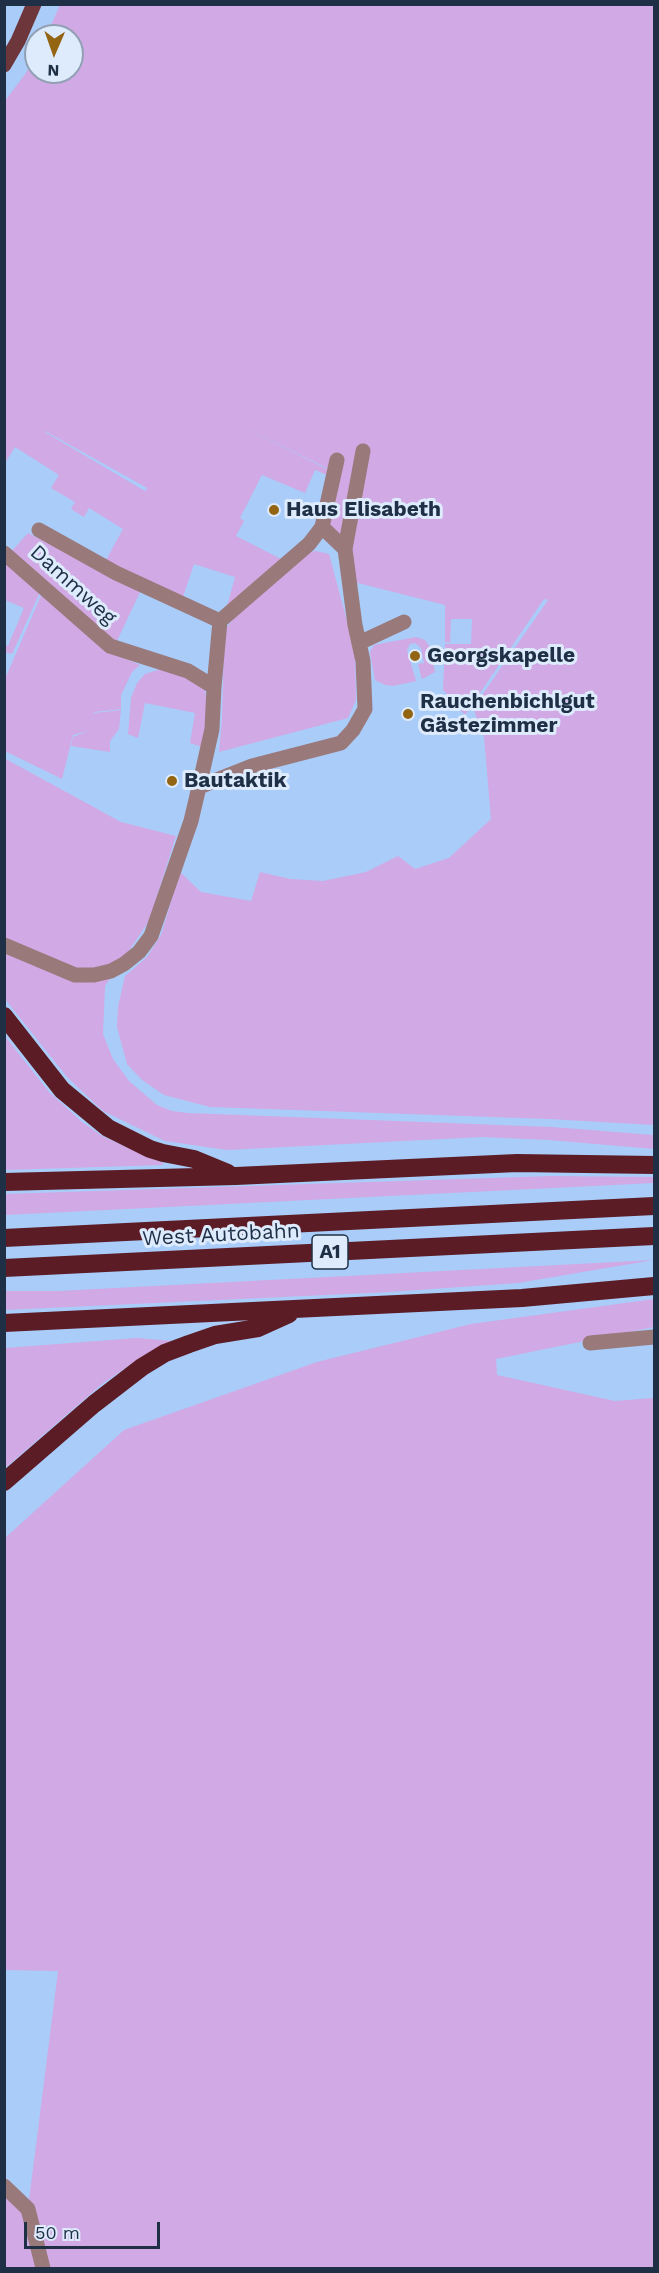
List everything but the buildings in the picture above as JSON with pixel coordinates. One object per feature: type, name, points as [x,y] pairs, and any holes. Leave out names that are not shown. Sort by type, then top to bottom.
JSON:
[{"type":"highway","points":[[4,1016],[62,1090],[108,1128],[156,1151],[194,1159],[236,1176]]},
{"type":"highway","points":[[4,1182],[236,1176],[517,1162],[654,1165]]},
{"type":"highway","name":"West Autobahn","points":[[4,1238],[654,1206]]},
{"type":"highway","name":"West Autobahn","points":[[4,1268],[654,1236]]},
{"type":"highway","points":[[4,1323],[522,1298],[654,1286]]},
{"type":"highway","points":[[4,1482],[102,1397],[157,1358],[215,1335],[258,1328],[301,1309]]},
{"type":"main road","points":[[4,65],[18,41],[34,4]]},
{"type":"street","points":[[199,787],[252,766],[341,742],[353,730],[364,709],[363,661],[345,549],[363,451]]},
{"type":"street","points":[[4,945],[75,975],[94,975],[111,971],[124,964],[139,952],[151,936],[191,821],[212,729],[220,621],[309,544],[322,526],[337,460]]},
{"type":"street","points":[[322,526],[345,549]]},
{"type":"street","points":[[39,530],[116,573],[220,621]]},
{"type":"street","name":"Dammweg","points":[[4,553],[110,646],[188,671],[214,687]]},
{"type":"street","points":[[359,643],[404,622]]},
{"type":"street","points":[[591,1343],[654,1337]]},
{"type":"street","points":[[4,2186],[28,2209],[44,2268]]},
{"type":"shaded area","points":[[60,5],[654,5],[654,1125],[210,1107],[164,1095],[142,1080],[127,1064],[117,1027],[118,1007],[125,976],[147,957],[161,935],[180,872],[201,892],[251,901],[260,872],[290,879],[323,881],[366,872],[398,856],[415,869],[449,858],[491,819],[484,737],[473,708],[548,600],[544,599],[465,715],[443,690],[445,644],[471,644],[472,619],[451,619],[450,643],[445,642],[445,605],[354,582],[328,527],[339,474],[231,421],[329,470],[327,475],[315,470],[305,493],[262,475],[240,518],[244,521],[236,536],[283,560],[226,610],[235,577],[194,564],[182,600],[106,560],[123,529],[89,508],[84,517],[71,509],[75,502],[51,488],[59,475],[15,447],[5,463],[4,102],[24,76],[24,84],[84,84],[84,24],[51,24]],"holes":[[[45,431],[147,488],[145,491]]]},
{"type":"shaded area","points":[[28,533],[141,590],[116,643],[11,552]]},
{"type":"shaded area","points":[[316,551],[329,554],[355,651],[356,700],[348,718],[219,752],[224,643],[227,627],[235,617],[307,553]]},
{"type":"shaded area","points":[[5,560],[41,590],[12,654],[5,652],[4,645],[8,646],[24,608],[5,600]]},
{"type":"shaded area","points":[[42,593],[120,656],[140,665],[132,672],[121,695],[121,709],[94,712],[88,728],[94,713],[121,710],[119,729],[110,741],[110,752],[71,746],[73,737],[88,731],[73,735],[62,779],[5,751],[5,679]]},
{"type":"shaded area","points":[[416,637],[425,640],[430,647],[435,672],[422,679],[418,664],[424,663],[421,648],[415,643],[410,644],[407,650],[416,681],[393,686],[375,680],[370,652],[374,645]]},
{"type":"shaded area","points":[[161,669],[182,674],[205,690],[208,712],[202,747],[190,743],[195,713],[145,703],[138,738],[128,734],[131,698],[137,683],[145,674]]},
{"type":"shaded area","points":[[4,758],[121,822],[176,836],[149,921],[105,986],[103,1034],[113,1059],[129,1081],[157,1105],[172,1111],[188,1113],[552,1127],[654,1135],[654,1149],[482,1137],[227,1150],[165,1141],[103,1111],[67,1077],[5,999]]},
{"type":"shaded area","points":[[4,1035],[49,1092],[82,1122],[102,1136],[163,1163],[163,1165],[5,1170]]},
{"type":"shaded area","points":[[551,1176],[654,1177],[654,1183],[5,1215],[5,1194]]},
{"type":"shaded area","points":[[654,1260],[518,1283],[390,1292],[5,1310],[5,1291],[58,1291]]},
{"type":"shaded area","points":[[654,1299],[654,1327],[496,1359],[497,1375],[615,1401],[654,1398],[654,2268],[5,2268],[5,2186],[28,2208],[58,1971],[5,1970],[5,1538],[124,1430],[317,1362],[471,1324]]},
{"type":"shaded area","points":[[137,1338],[173,1341],[143,1356],[102,1384],[5,1468],[5,1348]]},
{"type":"place","name":"Haus Elisabeth","points":[[274,510]]},
{"type":"place","name":"Georgskapelle","points":[[415,656]]},
{"type":"place","name":"Rauchenbichlgut Gästezimmer","points":[[408,714]]},
{"type":"place","name":"Bautaktik","points":[[172,781]]}]
